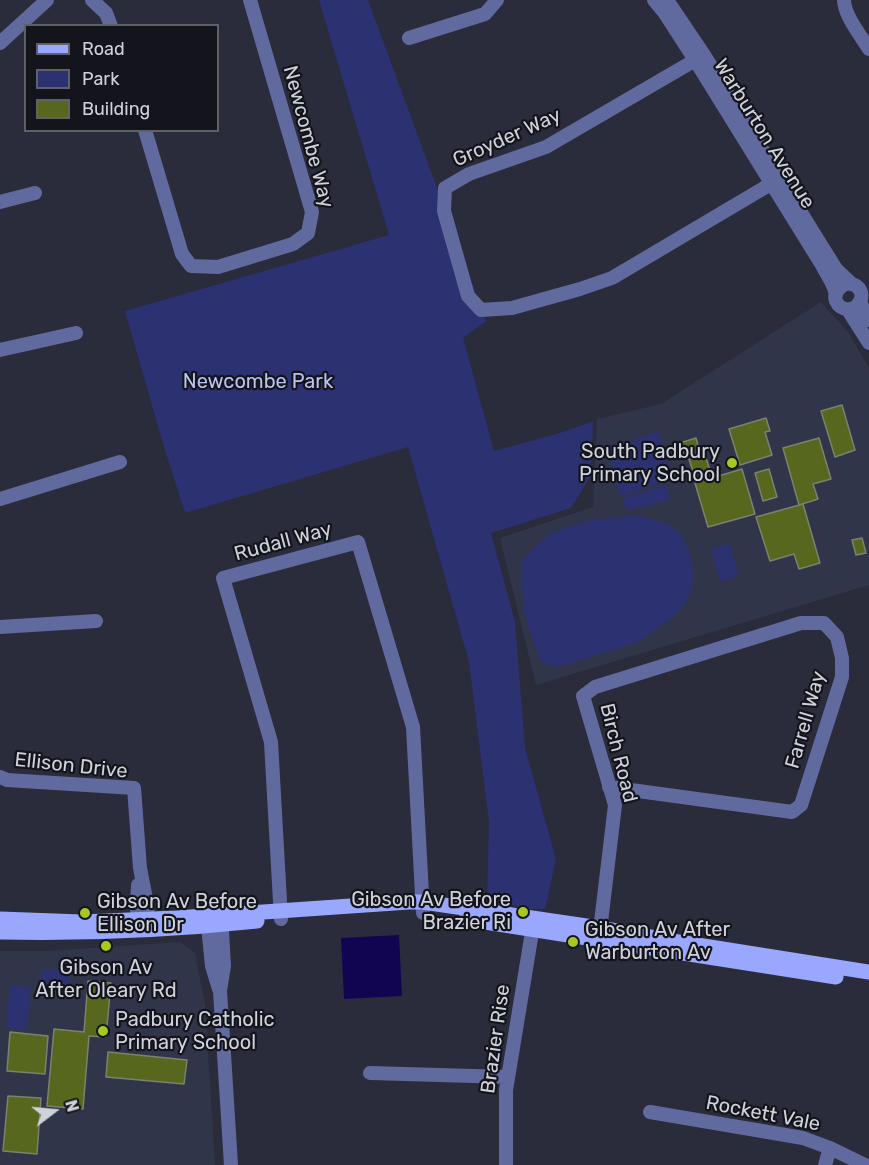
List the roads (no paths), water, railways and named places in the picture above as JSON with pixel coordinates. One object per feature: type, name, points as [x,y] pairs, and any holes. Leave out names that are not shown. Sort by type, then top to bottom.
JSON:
[{"type":"main road","points":[[0,932],[96,932],[143,925],[281,914],[409,912],[423,908],[599,935],[802,973],[869,981]]},
{"type":"main road","points":[[0,919],[143,925]]},
{"type":"main road","points":[[599,935],[678,942],[869,972]]},
{"type":"street","points":[[0,44],[47,0]]},
{"type":"street","points":[[92,0],[106,13],[110,24]]},
{"type":"street","name":"Newcombe Way","points":[[146,132],[182,254],[191,266],[218,267],[293,244],[309,233],[312,212],[250,0]]},
{"type":"street","points":[[409,38],[485,14],[497,0]]},
{"type":"street","name":"Warburton Avenue","points":[[654,0],[699,57]]},
{"type":"street","name":"Warburton Avenue","points":[[668,0],[699,57],[775,180],[836,293]]},
{"type":"street","points":[[844,0],[848,13],[869,49]]},
{"type":"street","name":"Groyder Way","points":[[699,57],[546,147],[469,174],[445,188],[444,211],[468,296],[481,310],[512,308],[612,278],[775,180]]},
{"type":"street","name":"Warburton Avenue","points":[[775,180],[833,264],[860,290],[869,320]]},
{"type":"street","points":[[0,202],[35,193]]},
{"type":"street","points":[[848,310],[856,308],[860,290],[844,284],[836,293],[836,300],[841,307],[848,310],[869,343]]},
{"type":"street","points":[[0,350],[76,333]]},
{"type":"street","points":[[0,499],[120,462]]},
{"type":"street","name":"Rudall Way","points":[[281,914],[272,742],[223,578],[358,542],[413,727],[423,908]]},
{"type":"street","points":[[0,627],[96,621]]},
{"type":"street","name":"Farrell Way","points":[[595,687],[801,623],[824,623],[837,637],[842,658],[842,677],[801,805],[792,812],[609,787]]},
{"type":"street","name":"Birch Road","points":[[595,687],[583,696],[615,805],[599,935]]},
{"type":"street","name":"Ellison Drive","points":[[0,777],[7,780],[134,788],[140,868],[137,904],[143,925]]},
{"type":"street","points":[[214,920],[224,966],[220,991],[231,1165]]},
{"type":"street","name":"Brazier Rise","points":[[506,1165],[506,1090],[533,924]]},
{"type":"street","points":[[370,1073],[508,1077]]},
{"type":"street","name":"Rockett Vale","points":[[650,1112],[803,1138],[865,1165]]},
{"type":"street","points":[[825,1165],[830,1148]]},
{"type":"place","name":"South Padbury Primary School","points":[[732,463]]},
{"type":"place","name":"Gibson Av Before Brazier Ri","points":[[523,912]]},
{"type":"place","name":"Gibson Av Before Ellison Dr","points":[[85,913]]},
{"type":"place","name":"Gibson Av After Warburton Av","points":[[573,942]]},
{"type":"place","name":"Gibson Av After Oleary Rd","points":[[106,946]]},
{"type":"place","name":"Padbury Catholic Primary School","points":[[103,1031]]},
{"type":"park label","name":"Newcombe Park","points":[[258,382]]}]
